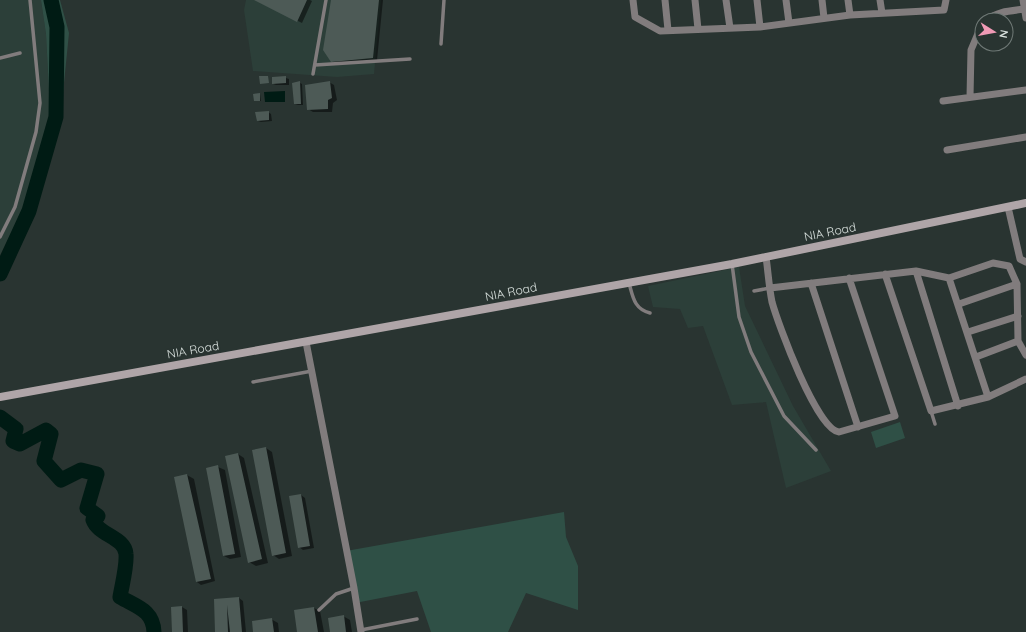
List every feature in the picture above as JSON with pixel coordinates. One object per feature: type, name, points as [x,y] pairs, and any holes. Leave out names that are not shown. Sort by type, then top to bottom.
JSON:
[{"type":"street","points":[[633,0],[634,17],[660,31],[760,27],[850,14],[944,10],[946,0]]},
{"type":"street","points":[[665,0],[668,30]]},
{"type":"street","points":[[695,0],[698,29]]},
{"type":"street","points":[[726,0],[730,28]]},
{"type":"street","points":[[757,0],[760,27]]},
{"type":"street","points":[[786,0],[789,22]]},
{"type":"street","points":[[822,0],[824,18]]},
{"type":"street","points":[[848,0],[850,14]]},
{"type":"street","points":[[880,0],[882,13]]},
{"type":"street","points":[[1023,0],[1026,18]]},
{"type":"street","points":[[999,12],[1024,9]]},
{"type":"street","points":[[970,97],[972,50],[974,45]]},
{"type":"street","points":[[943,101],[1026,90]]},
{"type":"street","points":[[947,150],[1026,137]]},
{"type":"street","name":"NIA Road","points":[[1,397],[732,264],[1026,203]]},
{"type":"street","points":[[1008,207],[1020,259],[1026,262]]},
{"type":"street","points":[[766,257],[772,302],[787,347],[808,394],[835,432],[895,416],[849,278]]},
{"type":"street","points":[[770,288],[916,271],[949,278],[993,263],[1009,266],[1017,284],[1018,341],[1026,355]]},
{"type":"street","points":[[916,271],[958,406]]},
{"type":"street","points":[[885,274],[931,411],[988,398],[1026,379]]},
{"type":"street","points":[[949,278],[959,304],[988,398]]},
{"type":"street","points":[[811,283],[858,427]]},
{"type":"street","points":[[959,304],[1017,284]]},
{"type":"street","points":[[968,332],[1018,316]]},
{"type":"street","points":[[976,357],[1018,341]]},
{"type":"street","points":[[306,342],[354,588],[360,631]]},
{"type":"lane","points":[[0,237],[15,207],[36,132],[40,103],[30,0]]},
{"type":"lane","points":[[313,74],[326,0]]},
{"type":"lane","points":[[440,44],[444,0]]},
{"type":"lane","points":[[0,58],[20,53]]},
{"type":"lane","points":[[315,65],[410,59]]},
{"type":"lane","points":[[732,264],[739,317],[750,352],[784,416],[816,450]]},
{"type":"lane","points":[[628,282],[636,306],[642,311],[650,313]]},
{"type":"lane","points":[[754,291],[770,288]]},
{"type":"lane","points":[[253,382],[312,371]]},
{"type":"lane","points":[[931,411],[935,424]]},
{"type":"lane","points":[[319,610],[336,594],[354,588]]},
{"type":"lane","points":[[360,631],[417,619]]},
{"type":"shaded area","points":[[0,0],[41,0],[46,34],[50,110],[26,203],[0,255]]},
{"type":"shaded area","points":[[41,0],[60,0],[69,33],[61,113],[50,110],[46,34]]},
{"type":"shaded area","points":[[246,0],[381,0],[374,74],[337,77],[253,71],[244,10]]},
{"type":"shaded area","points":[[285,91],[285,102],[265,102],[264,92]]},
{"type":"shaded area","points":[[739,267],[745,306],[793,406],[831,471],[786,488],[766,402],[732,405],[703,326],[688,328],[680,309],[653,307],[648,286]]},
{"type":"shaded area","points":[[900,422],[905,438],[876,448],[871,432]]},
{"type":"shaded area","points":[[564,512],[566,537],[578,566],[578,610],[526,593],[508,632],[431,632],[417,591],[355,603],[346,551]]},
{"type":"building","points":[[254,0],[307,0],[297,22]]},
{"type":"building","points":[[331,0],[379,0],[373,58],[331,62],[323,50]]},
{"type":"building","points":[[259,76],[268,76],[269,83],[260,84]]},
{"type":"building","points":[[286,76],[286,83],[272,84],[272,77]]},
{"type":"building","points":[[300,81],[301,104],[294,104],[292,83]]},
{"type":"building","points":[[330,81],[332,98],[328,100],[328,109],[307,110],[305,85]]},
{"type":"building","points":[[260,93],[260,101],[254,101],[253,94]]},
{"type":"building","points":[[269,111],[269,120],[257,121],[255,112]]},
{"type":"building","points":[[266,447],[286,553],[272,556],[252,450]]},
{"type":"building","points":[[238,453],[262,559],[248,563],[225,456]]},
{"type":"building","points":[[218,465],[235,554],[223,556],[206,468]]},
{"type":"building","points":[[187,474],[211,579],[196,582],[174,477]]},
{"type":"building","points":[[301,494],[310,546],[298,548],[289,496]]},
{"type":"building","points":[[239,597],[242,632],[230,632],[227,605],[228,632],[215,632],[214,599]]},
{"type":"building","points":[[182,606],[183,632],[172,632],[171,607]]},
{"type":"building","points":[[314,607],[318,632],[297,632],[294,610]]},
{"type":"building","points":[[344,615],[346,632],[330,632],[328,618]]},
{"type":"building","points":[[272,618],[274,632],[253,632],[252,621]]},
{"type":"waterway","points":[[0,274],[29,211],[56,117],[57,27],[51,0]]},
{"type":"waterway","points":[[0,417],[16,429],[13,441],[20,444],[46,430],[51,434],[44,461],[61,480],[81,470],[97,474],[87,508],[98,516],[93,520],[96,525],[124,548],[126,554],[126,564],[120,597],[143,610],[147,614],[151,619],[154,632]]}]
